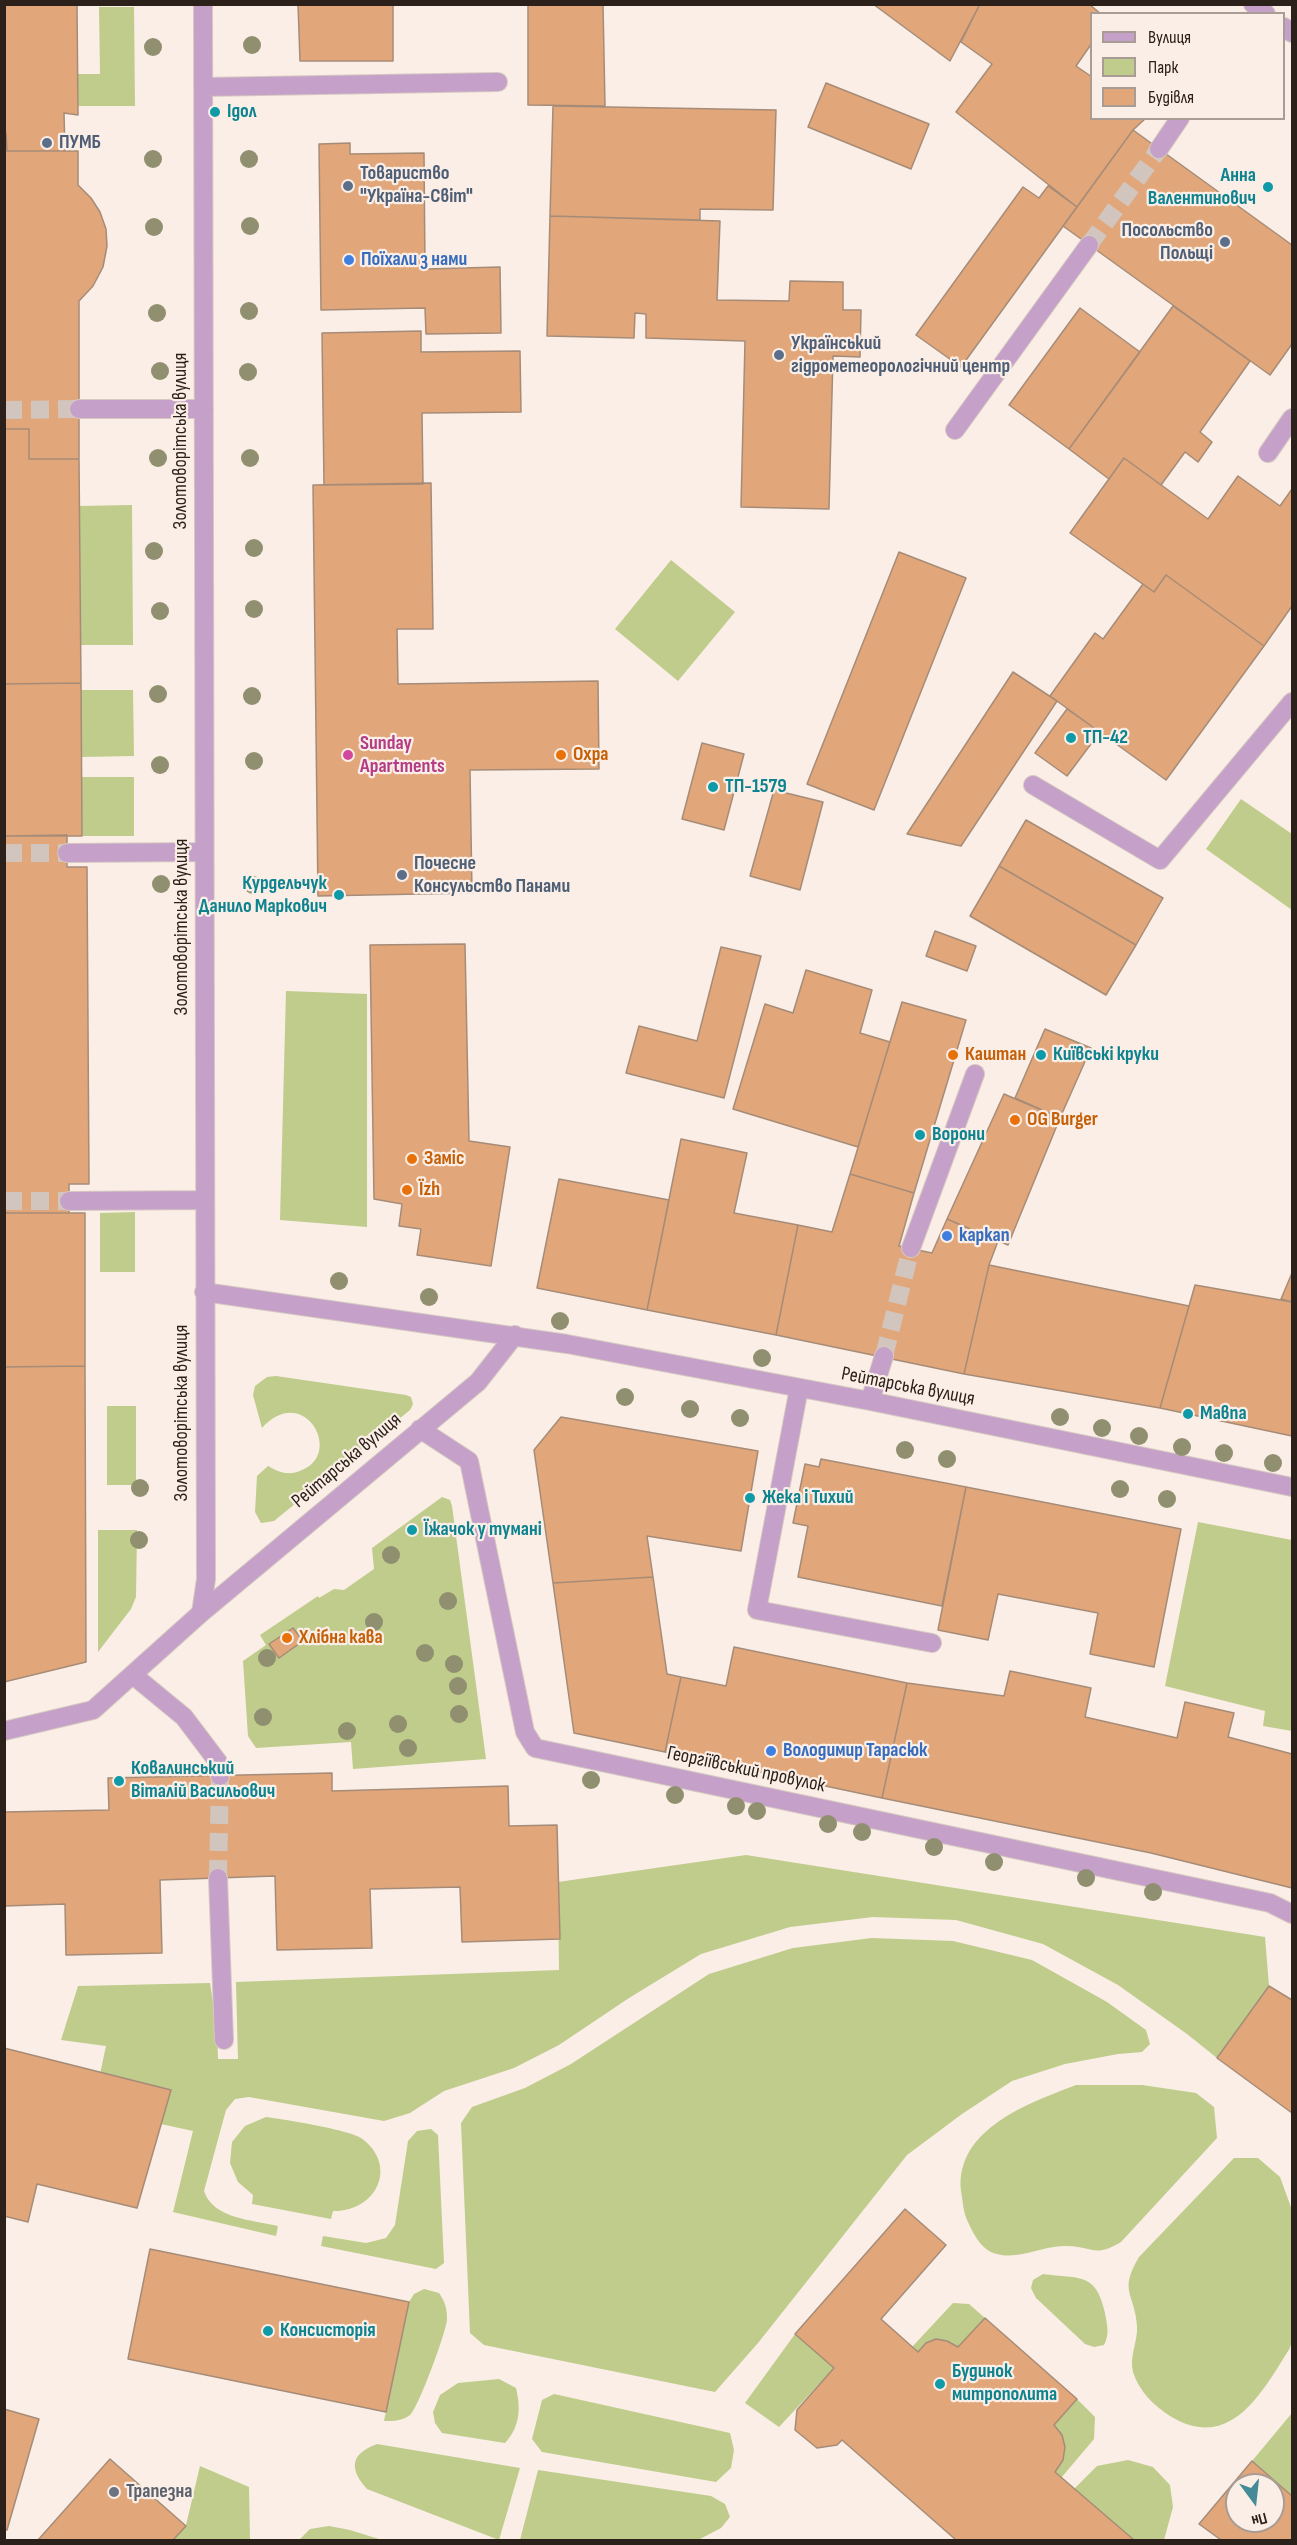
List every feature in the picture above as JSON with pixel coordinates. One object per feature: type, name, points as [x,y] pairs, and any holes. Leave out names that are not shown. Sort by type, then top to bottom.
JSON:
[{"type":"street","name":"Золотоворітська вулиця","points":[[201,1613],[206,1579],[203,4]]},
{"type":"street","points":[[203,87],[498,82]]},
{"type":"street","points":[[1159,149],[1179,120]]},
{"type":"street","points":[[955,430],[1089,245]]},
{"type":"street","points":[[79,409],[204,408]]},
{"type":"street","points":[[1268,453],[1293,418]]},
{"type":"street","points":[[1033,784],[1160,860],[1293,702]]},
{"type":"street","points":[[67,853],[204,852]]},
{"type":"street","points":[[911,1248],[975,1074]]},
{"type":"street","points":[[69,1201],[204,1200]]},
{"type":"street","name":"Рейтарська вулиця","points":[[204,1292],[514,1335],[870,1401],[1293,1487]]},
{"type":"street","name":"Рейтарська вулиця","points":[[201,1613],[478,1382],[514,1335]]},
{"type":"street","points":[[870,1401],[884,1356]]},
{"type":"street","points":[[799,1388],[757,1610],[932,1643]]},
{"type":"street","name":"Георгіївський провулок","points":[[420,1429],[469,1461],[525,1732],[535,1748],[1270,1903],[1293,1914]]},
{"type":"street","points":[[4,1731],[93,1710],[201,1613]]},
{"type":"street","points":[[133,1675],[184,1717],[219,1761],[220,1776]]},
{"type":"street","points":[[218,1878],[224,2040]]},
{"type":"green space","points":[[99,7],[134,7],[135,106],[78,106],[78,74],[100,74]]},
{"type":"green space","points":[[132,505],[133,645],[80,645],[80,506]]},
{"type":"green space","points":[[671,560],[735,612],[678,681],[615,629]]},
{"type":"green space","points":[[81,690],[133,690],[134,756],[81,757]]},
{"type":"green space","points":[[81,777],[134,777],[134,836],[82,836]]},
{"type":"green space","points":[[1241,799],[1292,834],[1292,910],[1206,849]]},
{"type":"green space","points":[[286,991],[367,994],[367,1227],[280,1220]]},
{"type":"green space","points":[[135,1212],[135,1272],[100,1272],[100,1213]]},
{"type":"green space","points":[[276,1376],[406,1395],[411,1397],[413,1404],[410,1410],[274,1521],[261,1523],[255,1512],[257,1476],[268,1466],[285,1473],[302,1470],[314,1462],[319,1450],[319,1438],[314,1426],[304,1417],[292,1413],[278,1416],[262,1428],[253,1395],[255,1386],[267,1377]]},
{"type":"green space","points":[[107,1406],[136,1406],[136,1485],[107,1485]]},
{"type":"green space","points":[[442,1497],[450,1500],[452,1506],[486,1759],[353,1769],[351,1742],[256,1748],[248,1736],[243,1661],[266,1645],[260,1635],[318,1596],[319,1598],[334,1589],[344,1590],[374,1569],[372,1548]]},
{"type":"green space","points":[[1198,1522],[1292,1540],[1292,1731],[1263,1726],[1265,1711],[1165,1686]]},
{"type":"green space","points":[[98,1530],[137,1530],[136,1597],[131,1609],[98,1652]]},
{"type":"green space","points":[[746,1855],[1265,1937],[1269,1986],[1217,2058],[1118,1985],[1043,1944],[956,1920],[873,1917],[790,1927],[701,1954],[629,1998],[559,2045],[514,2068],[444,2091],[410,2113],[384,2121],[249,2097],[235,2099],[226,2110],[204,2191],[209,2200],[225,2213],[278,2226],[276,2236],[173,2212],[193,2131],[161,2124],[100,2074],[106,2046],[61,2040],[78,1986],[210,1983],[217,2028],[218,2059],[238,2059],[236,1982],[559,1970],[558,1882]]},
{"type":"green space","points":[[872,1938],[953,1941],[1032,1960],[1107,2002],[1146,2030],[1150,2044],[1142,2052],[1065,2064],[1012,2081],[962,2114],[907,2155],[758,2343],[715,2392],[484,2345],[470,2333],[461,2123],[472,2107],[525,2088],[571,2064],[709,1974],[793,1948]]},
{"type":"green space","points":[[1076,2085],[1142,2085],[1196,2093],[1214,2107],[1217,2138],[1121,2242],[1112,2247],[1092,2250],[1073,2246],[1056,2247],[1014,2255],[997,2254],[987,2250],[976,2237],[964,2211],[961,2191],[962,2169],[970,2151],[982,2135],[1017,2110]]},
{"type":"green space","points":[[266,2117],[330,2128],[361,2138],[373,2149],[379,2161],[378,2185],[361,2204],[333,2211],[331,2219],[252,2204],[253,2195],[238,2182],[230,2163],[232,2142],[245,2126]]},
{"type":"green space","points":[[431,2129],[438,2135],[444,2263],[436,2269],[321,2246],[323,2236],[366,2243],[386,2238],[395,2225],[408,2141],[417,2131]]},
{"type":"green space","points":[[1234,2158],[1258,2158],[1280,2177],[1292,2210],[1292,2340],[1290,2348],[1268,2382],[1256,2399],[1242,2412],[1227,2422],[1211,2427],[1192,2426],[1158,2408],[1143,2392],[1133,2372],[1132,2360],[1137,2326],[1129,2292],[1130,2278],[1139,2257]]},
{"type":"green space","points":[[1043,2274],[1085,2280],[1097,2290],[1107,2326],[1104,2345],[1094,2347],[1085,2344],[1036,2298],[1031,2288],[1033,2280]]},
{"type":"green space","points":[[424,2289],[439,2293],[446,2308],[446,2326],[414,2410],[404,2418],[384,2421],[409,2302],[414,2294]]},
{"type":"green space","points":[[953,2303],[969,2304],[985,2318],[958,2347],[947,2341],[937,2340],[927,2343],[918,2352],[912,2347]]},
{"type":"green space","points":[[795,2334],[834,2368],[779,2427],[745,2403]]},
{"type":"green space","points":[[499,2379],[516,2388],[518,2403],[516,2424],[505,2443],[442,2433],[435,2423],[433,2412],[440,2395],[458,2383]]},
{"type":"green space","points":[[554,2394],[730,2433],[734,2450],[731,2468],[716,2482],[542,2452],[532,2439],[542,2400]]},
{"type":"green space","points":[[1077,2399],[1095,2417],[1094,2439],[1061,2478],[1055,2472],[1064,2448],[1054,2425]]},
{"type":"green space","points":[[1292,2413],[1292,2496],[1285,2490],[1285,2473],[1266,2473],[1252,2461]]},
{"type":"green space","points":[[377,2444],[520,2468],[499,2540],[367,2489],[357,2475],[355,2463],[362,2452]]},
{"type":"green space","points":[[1128,2460],[1153,2467],[1170,2485],[1173,2507],[1164,2540],[1134,2540],[1074,2489],[1097,2466]]},
{"type":"green space","points":[[200,2466],[249,2487],[250,2540],[173,2540],[186,2525]]},
{"type":"green space","points":[[538,2470],[711,2496],[725,2504],[730,2517],[721,2528],[698,2540],[520,2540]]},
{"type":"green space","points":[[329,2526],[382,2540],[299,2540],[310,2529]]},
{"type":"building","points":[[4,4],[77,4],[78,115],[64,113],[65,151],[7,151],[6,133],[4,133]]},
{"type":"building","points":[[298,4],[393,4],[393,61],[300,61]]},
{"type":"building","points":[[528,4],[603,4],[605,106],[528,105]]},
{"type":"building","points":[[873,4],[980,4],[950,61]]},
{"type":"building","points":[[980,4],[1089,4],[1099,12],[1090,12],[1090,46],[1076,66],[1090,76],[1090,120],[1144,120],[1133,130],[1077,207],[956,112],[992,64],[961,42]]},
{"type":"building","points":[[826,83],[929,124],[911,169],[808,127]]},
{"type":"building","points":[[553,106],[776,110],[773,210],[700,209],[700,220],[550,216]]},
{"type":"building","points":[[1133,130],[1292,245],[1292,344],[1270,375],[1063,226]]},
{"type":"building","points":[[4,133],[6,133],[7,151],[78,151],[78,185],[91,198],[100,212],[106,229],[107,246],[103,267],[93,286],[79,301],[79,459],[29,459],[29,429],[4,429]]},
{"type":"building","points":[[350,143],[350,154],[424,153],[425,269],[500,267],[501,333],[426,334],[425,308],[321,310],[319,144]]},
{"type":"building","points":[[1048,186],[1077,207],[961,367],[916,335],[1023,187],[1039,198]]},
{"type":"building","points":[[550,216],[720,221],[717,300],[789,301],[790,281],[843,282],[843,310],[861,310],[860,357],[833,356],[829,509],[741,507],[745,341],[646,338],[646,314],[635,313],[634,338],[547,336]]},
{"type":"building","points":[[1173,306],[1250,361],[1200,432],[1212,442],[1198,462],[1185,452],[1161,485],[1124,458],[1109,479],[1069,449]]},
{"type":"building","points":[[1080,308],[1140,352],[1069,449],[1009,405]]},
{"type":"building","points":[[421,331],[421,352],[520,351],[521,412],[422,413],[423,484],[324,485],[322,333]]},
{"type":"building","points":[[4,429],[29,429],[29,459],[79,459],[81,683],[4,684]]},
{"type":"building","points":[[1124,458],[1208,519],[1238,476],[1280,506],[1292,489],[1292,606],[1264,646],[1166,575],[1154,592],[1070,533]]},
{"type":"building","points":[[431,483],[433,629],[397,629],[398,684],[598,681],[599,769],[470,770],[472,893],[318,896],[313,485]]},
{"type":"building","points":[[899,552],[966,578],[874,810],[807,784]]},
{"type":"building","points":[[1166,575],[1264,646],[1166,780],[1050,696],[1095,633],[1103,639],[1143,584],[1154,592]]},
{"type":"building","points":[[1013,672],[1057,701],[961,846],[907,834]]},
{"type":"building","points":[[81,683],[82,836],[4,836],[4,684]]},
{"type":"building","name":"ТП-42","points":[[1067,709],[1100,732],[1067,776],[1035,753]]},
{"type":"building","name":"ТП-1579","points":[[702,743],[744,754],[724,830],[682,819]]},
{"type":"building","points":[[774,790],[823,802],[800,890],[750,876]]},
{"type":"building","points":[[1026,820],[1163,898],[1136,945],[999,866]]},
{"type":"building","points":[[67,835],[67,867],[87,867],[89,1184],[69,1184],[69,1213],[4,1213],[4,836]]},
{"type":"building","points":[[999,866],[1136,945],[1106,995],[970,916]]},
{"type":"building","points":[[935,931],[976,946],[967,971],[926,956]]},
{"type":"building","points":[[465,944],[469,1141],[510,1147],[491,1266],[417,1255],[421,1229],[399,1226],[402,1204],[374,1199],[370,945]]},
{"type":"building","points":[[721,947],[761,956],[724,1098],[626,1073],[639,1026],[697,1041]]},
{"type":"building","points":[[806,970],[872,990],[860,1033],[890,1042],[858,1147],[733,1109],[765,1004],[793,1013]]},
{"type":"building","points":[[902,1002],[966,1020],[914,1193],[850,1174]]},
{"type":"building","points":[[1045,1029],[1091,1048],[1060,1118],[1015,1098]]},
{"type":"building","points":[[1004,1094],[1060,1118],[1008,1245],[947,1219]]},
{"type":"building","points":[[681,1139],[747,1153],[734,1213],[798,1225],[776,1335],[647,1310]]},
{"type":"building","points":[[850,1174],[914,1193],[899,1246],[932,1253],[947,1219],[998,1241],[989,1265],[964,1374],[776,1335],[798,1225],[832,1232]]},
{"type":"building","points":[[559,1179],[669,1200],[647,1310],[537,1288]]},
{"type":"building","points":[[4,1213],[85,1213],[85,1366],[4,1367]]},
{"type":"building","points":[[989,1265],[1189,1306],[1160,1408],[964,1374]]},
{"type":"building","points":[[1292,1273],[1292,1302],[1281,1299]]},
{"type":"building","points":[[1195,1285],[1292,1302],[1292,1436],[1160,1408]]},
{"type":"building","points":[[85,1366],[86,1662],[4,1682],[4,1367]]},
{"type":"building","points":[[561,1417],[758,1451],[741,1551],[647,1536],[653,1577],[553,1583],[534,1450]]},
{"type":"building","points":[[821,1459],[966,1487],[942,1606],[798,1577],[808,1526],[793,1523],[805,1464],[819,1467]]},
{"type":"building","points":[[966,1487],[1181,1529],[1154,1667],[1090,1654],[1098,1613],[998,1594],[988,1640],[938,1630]]},
{"type":"building","points":[[653,1577],[667,1674],[681,1677],[665,1752],[574,1733],[553,1583]]},
{"type":"building","points":[[293,1628],[303,1641],[279,1658],[269,1644]]},
{"type":"building","points":[[734,1647],[907,1683],[882,1798],[665,1752],[681,1677],[726,1686]]},
{"type":"building","points":[[1010,1671],[1091,1688],[1085,1717],[1177,1738],[1185,1702],[1234,1713],[1228,1737],[1292,1754],[1292,1888],[1151,1853],[882,1798],[907,1683],[1004,1696]]},
{"type":"building","points":[[332,1773],[332,1791],[508,1786],[509,1826],[557,1825],[560,1939],[462,1942],[460,1887],[370,1889],[372,1948],[277,1950],[275,1876],[160,1880],[162,1953],[66,1955],[65,1904],[4,1906],[4,1812],[109,1810],[108,1778]]},
{"type":"building","points":[[1269,1986],[1292,2000],[1292,2113],[1217,2058]]},
{"type":"building","points":[[4,2048],[171,2090],[137,2208],[37,2184],[28,2222],[4,2216]]},
{"type":"building","name":"Будинок митрополита","points":[[905,2209],[946,2245],[881,2319],[918,2352],[926,2343],[936,2339],[947,2341],[958,2347],[985,2318],[1077,2399],[1054,2425],[1062,2435],[1065,2447],[1063,2460],[1055,2472],[1134,2540],[956,2540],[842,2440],[837,2445],[817,2448],[795,2430],[797,2410],[834,2368],[795,2334]]},
{"type":"building","name":"Консисторія","points":[[150,2249],[409,2302],[386,2412],[128,2359]]},
{"type":"building","points":[[4,2409],[39,2419],[7,2530],[4,2529]]},
{"type":"building","name":"Трапезна","points":[[110,2459],[186,2526],[173,2540],[38,2540]]},
{"type":"building","points":[[1252,2461],[1266,2473],[1242,2473]]},
{"type":"building","points":[[1285,2490],[1292,2496],[1292,2540],[1221,2540],[1199,2524],[1225,2493],[1225,2533],[1285,2533]]},
{"type":"tunnel","points":[[1089,245],[1159,149]]},
{"type":"tunnel","points":[[4,410],[79,409]]},
{"type":"tunnel","points":[[4,853],[67,853]]},
{"type":"tunnel","points":[[4,1201],[69,1201]]},
{"type":"tunnel","points":[[884,1356],[911,1248]]},
{"type":"tunnel","points":[[218,1878],[220,1776]]},
{"type":"place","name":"Ідол","points":[[215,112]]},
{"type":"place","name":"ПУМБ","points":[[47,143]]},
{"type":"place","name":"Товариство \"Україна-Світ\"","points":[[348,186]]},
{"type":"place","name":"Анна Валентинович","points":[[1268,187]]},
{"type":"place","name":"Посольство Польщі","points":[[1225,242]]},
{"type":"place","name":"Поїхали з нами","points":[[349,260]]},
{"type":"place","name":"Український гідрометеорологічний центр","points":[[779,355]]},
{"type":"place","name":"ТП-42","points":[[1071,738]]},
{"type":"place","name":"Sunday Apartments","points":[[348,755]]},
{"type":"place","name":"Охра","points":[[561,755]]},
{"type":"place","name":"ТП-1579","points":[[713,787]]},
{"type":"place","name":"Почесне Консульство Панами","points":[[402,875]]},
{"type":"place","name":"Курдельчук Данило Маркович","points":[[339,895]]},
{"type":"place","name":"Каштан","points":[[953,1055]]},
{"type":"place","name":"Київські круки","points":[[1041,1055]]},
{"type":"place","name":"OG Burger","points":[[1015,1120]]},
{"type":"place","name":"Ворони","points":[[920,1135]]},
{"type":"place","name":"Заміс","points":[[412,1159]]},
{"type":"place","name":"Їzh","points":[[407,1190]]},
{"type":"place","name":"kapkan","points":[[947,1236]]},
{"type":"place","name":"Мавпа","points":[[1188,1414]]},
{"type":"place","name":"Жека і Тихий","points":[[750,1498]]},
{"type":"place","name":"Їжачок у тумані","points":[[412,1530]]},
{"type":"place","name":"Хлібна кава","points":[[287,1638]]},
{"type":"place","name":"Володимир Тарасюк","points":[[771,1751]]},
{"type":"place","name":"Ковалинський Віталій Васильович","points":[[119,1781]]},
{"type":"place","name":"Консисторія","points":[[268,2331]]},
{"type":"place","name":"Будинок митрополита","points":[[940,2384]]},
{"type":"place","name":"Трапезна","points":[[114,2492]]}]
